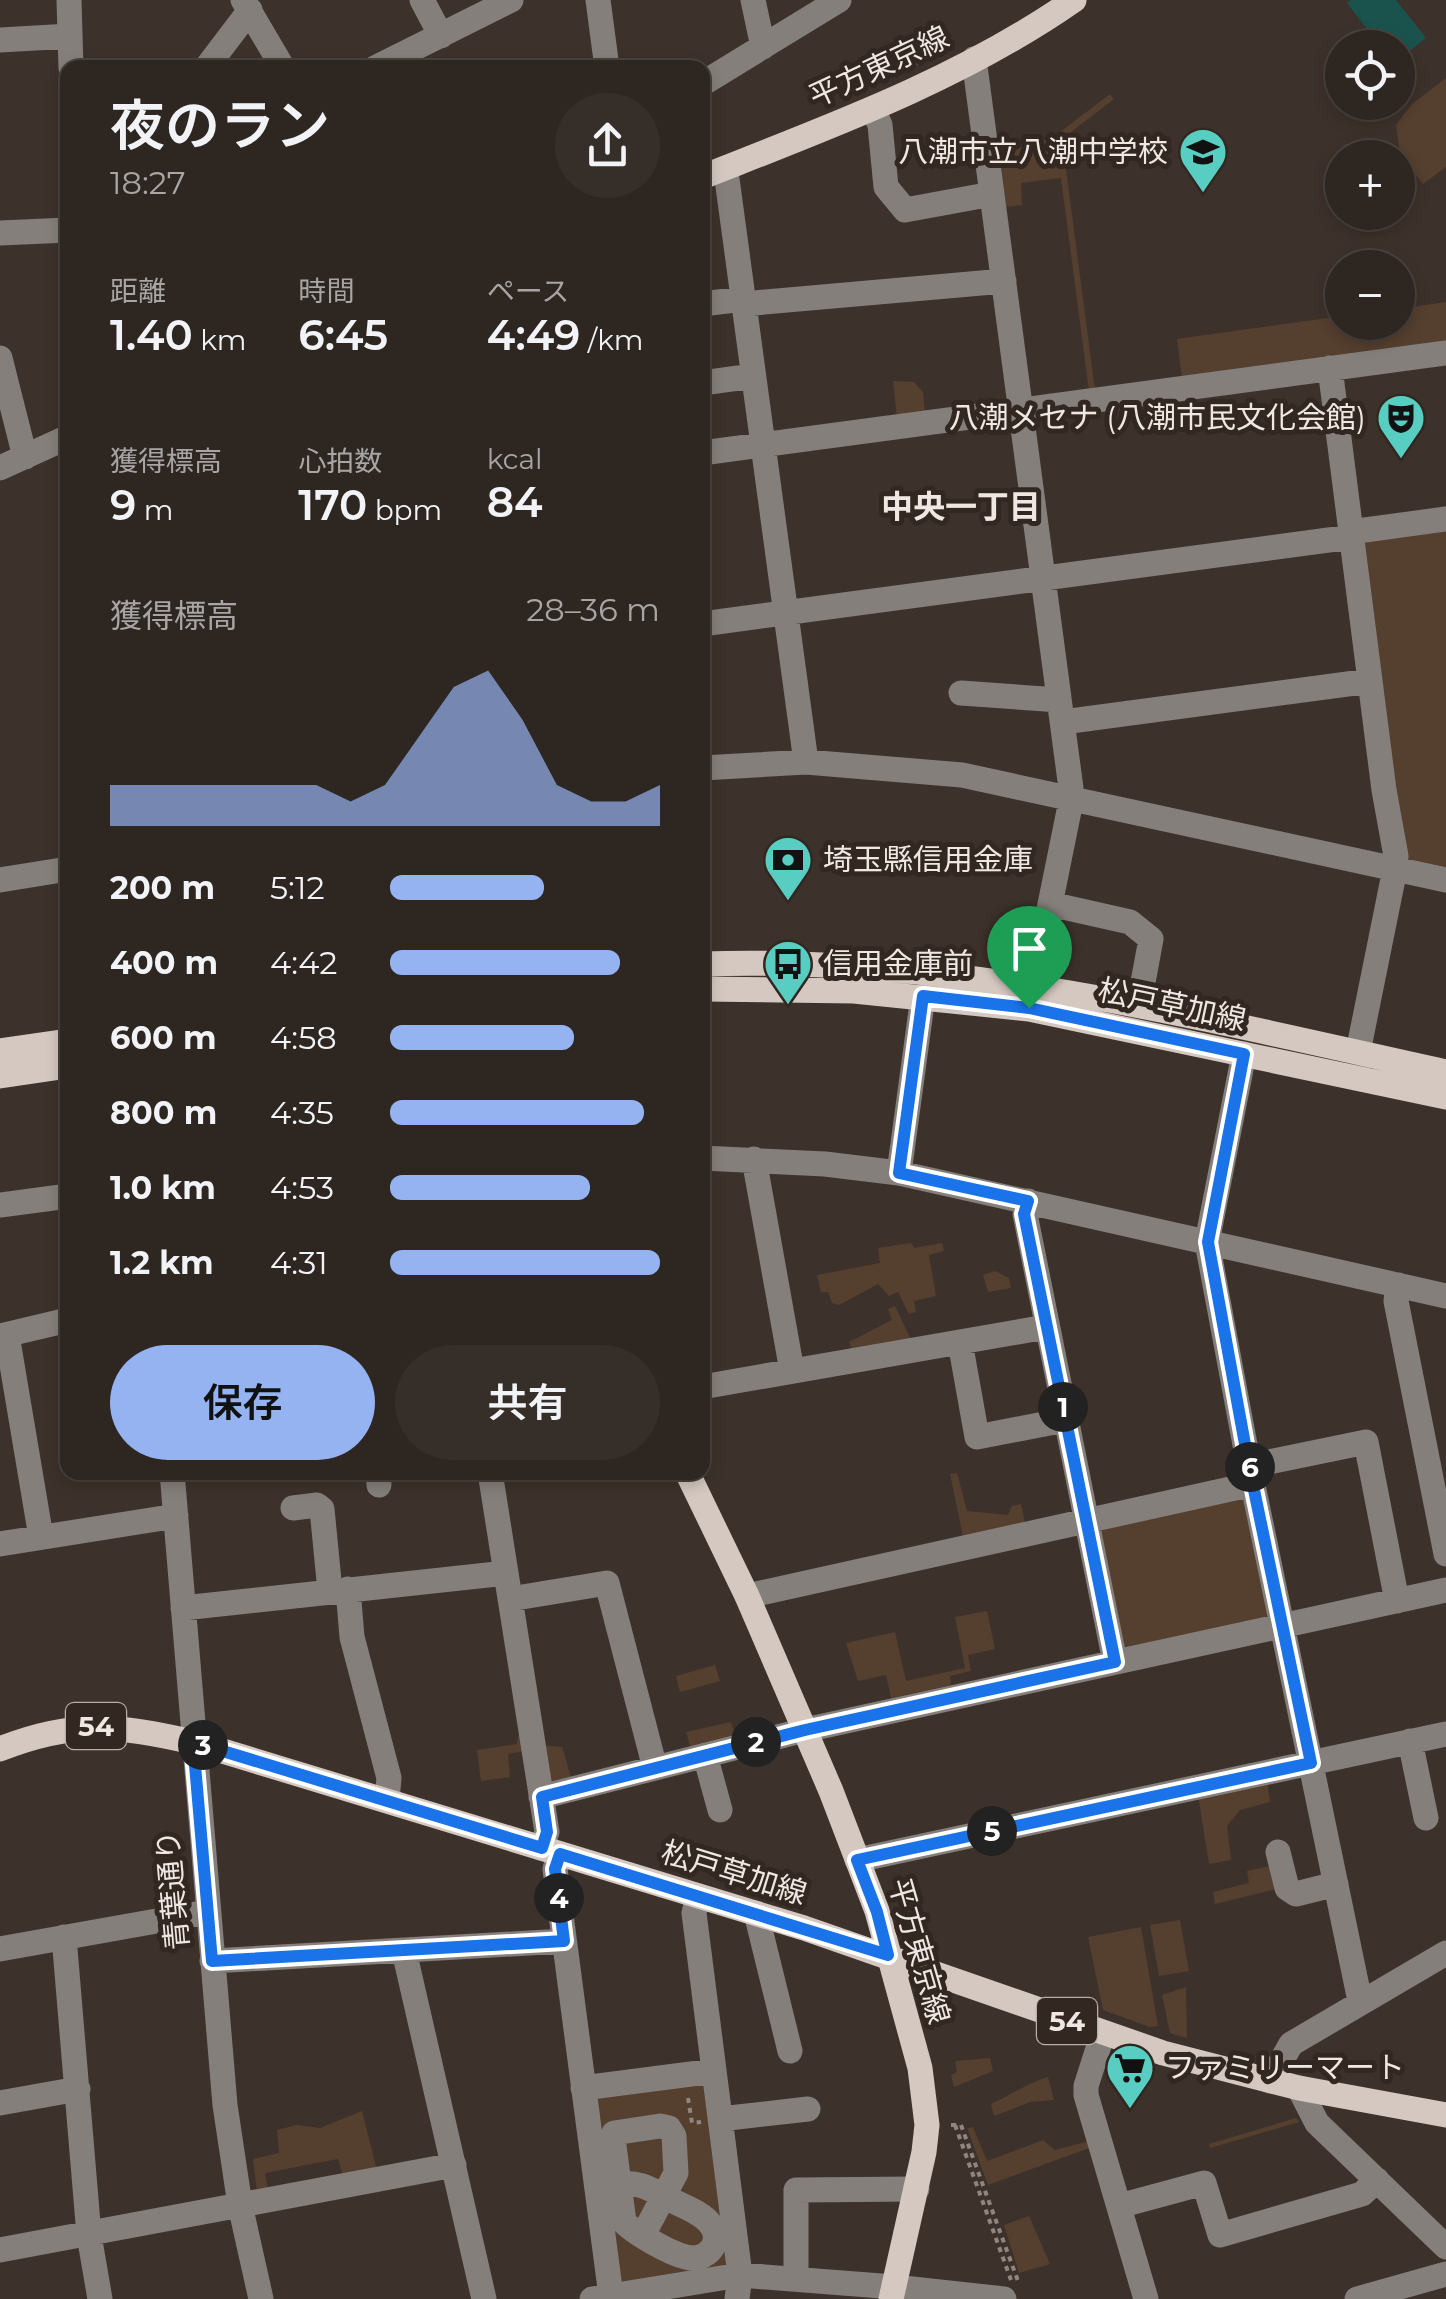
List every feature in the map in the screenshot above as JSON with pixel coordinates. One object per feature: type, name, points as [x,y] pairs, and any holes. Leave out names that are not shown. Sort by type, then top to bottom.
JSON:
[{"type":"main road","name":"平方東京線","points":[[713,173],[873,108],[974,59],[1074,0]]},
{"type":"main road","name":"松戸草加線","points":[[710,964],[891,968],[1031,997],[1244,1054],[1446,1097]]},
{"type":"main road","name":"松戸草加線","points":[[710,988],[1139,1004],[1446,1072]]},
{"type":"main road","points":[[0,1051],[60,1042]]},
{"type":"main road","points":[[0,1076],[60,1067]]},
{"type":"main road","name":"平方東京線","points":[[690,1480],[805,1730],[877,1912],[924,2092],[927,2124],[917,2189],[893,2293]]},
{"type":"main road","name":"松戸草加線","points":[[0,1748],[56,1731],[94,1726],[193,1742],[888,1955],[1163,2053],[1299,2088],[1446,2114]]},
{"type":"street","points":[[68,0],[71,60]]},
{"type":"street","points":[[422,0],[441,36]]},
{"type":"street","points":[[392,60],[511,0]]},
{"type":"street","points":[[598,0],[606,60]]},
{"type":"street","points":[[753,0],[763,46]]},
{"type":"street","points":[[710,79],[840,0]]},
{"type":"street","points":[[211,60],[247,5],[278,60]]},
{"type":"street","points":[[0,40],[70,36]]},
{"type":"street","points":[[974,59],[1072,796],[1031,997]]},
{"type":"street","points":[[873,108],[880,125],[886,186],[905,210],[992,194]]},
{"type":"street","points":[[713,173],[727,179],[806,762]]},
{"type":"street","points":[[0,233],[60,230]]},
{"type":"street","points":[[710,303],[1004,281]]},
{"type":"street","points":[[710,452],[1446,353]]},
{"type":"street","points":[[0,358],[24,456]]},
{"type":"street","points":[[1330,368],[1395,869],[1358,1052]]},
{"type":"street","points":[[710,381],[753,376]]},
{"type":"street","points":[[0,468],[60,441]]},
{"type":"street","points":[[710,623],[1446,520]]},
{"type":"street","points":[[961,693],[1061,711],[1370,681]]},
{"type":"street","points":[[710,768],[806,762],[962,774],[1446,880]]},
{"type":"street","points":[[0,880],[60,870]]},
{"type":"street","points":[[1050,904],[1130,922],[1151,939],[1139,1004]]},
{"type":"street","points":[[899,1173],[923,996]]},
{"type":"street","points":[[1244,1054],[1208,1242],[1251,1475],[1360,2001]]},
{"type":"street","points":[[710,1158],[899,1173],[1446,1296]]},
{"type":"street","points":[[754,1159],[792,1371]]},
{"type":"street","points":[[0,1205],[60,1197]]},
{"type":"street","points":[[1028,1201],[1024,1214],[1115,1662]]},
{"type":"street","points":[[1398,1285],[1396,1301],[1446,1554]]},
{"type":"street","points":[[41,1537],[3,1336],[60,1322]]},
{"type":"street","points":[[710,1386],[1046,1327]]},
{"type":"street","points":[[960,1342],[976,1437],[1066,1420]]},
{"type":"street","points":[[746,1596],[1087,1523],[1366,1442],[1397,1601]]},
{"type":"street","name":"青葉通り","points":[[173,1480],[225,2105],[240,2205],[261,2299]]},
{"type":"street","points":[[491,1480],[555,1869],[584,2088],[602,2297],[738,2287],[796,2278],[893,2293],[1014,2296]]},
{"type":"street","points":[[293,1508],[317,1505],[322,1510],[389,1778],[387,1800]]},
{"type":"street","points":[[0,1544],[176,1516]]},
{"type":"street","points":[[182,1608],[339,1590],[607,1582],[655,1768]]},
{"type":"street","points":[[542,1797],[805,1730],[1446,1590]]},
{"type":"street","points":[[857,1860],[1446,1734]]},
{"type":"street","points":[[1410,1742],[1426,1818]]},
{"type":"street","points":[[705,1755],[720,1810]]},
{"type":"street","points":[[1278,1852],[1287,1888],[1296,1894],[1336,1884]]},
{"type":"street","points":[[698,1896],[694,1913],[720,2119],[723,2225],[738,2287]]},
{"type":"street","points":[[0,1949],[207,1912]]},
{"type":"street","points":[[756,1914],[790,2051]]},
{"type":"street","points":[[64,1937],[89,2234],[100,2299]]},
{"type":"street","points":[[212,1961],[564,1941]]},
{"type":"street","points":[[404,1952],[484,2299]]},
{"type":"street","points":[[1270,2081],[1291,2044],[1446,1953]]},
{"type":"street","points":[[1104,2033],[1086,2094],[1146,2299]]},
{"type":"street","points":[[584,2088],[714,2071]]},
{"type":"street","points":[[1299,2088],[1317,2123],[1446,2247]]},
{"type":"street","points":[[0,2103],[78,2089]]},
{"type":"street","points":[[720,2119],[808,2108]]},
{"type":"street","points":[[643,2235],[678,2167],[674,2136],[668,2128],[660,2126],[614,2133],[624,2222],[643,2235],[691,2258],[711,2251],[723,2225]]},
{"type":"street","points":[[0,2250],[454,2164]]},
{"type":"street","points":[[1119,2206],[1204,2183],[1220,2235],[1362,2194],[1376,2180]]},
{"type":"street","points":[[619,2184],[640,2184],[723,2225]]},
{"type":"street","points":[[796,2278],[796,2190],[917,2189]]},
{"type":"street","points":[[1357,2299],[1446,2274]]},
{"type":"path","points":[[955,2124],[1002,2249],[1014,2296]]},
{"type":"shaded area","points":[[1446,78],[1446,167],[1423,184],[1415,174],[1415,140],[1398,140],[1396,125],[1400,120],[1415,120],[1415,102]]},
{"type":"shaded area","points":[[1110,94],[1114,99],[1062,139],[1095,390],[1089,391],[1061,178],[1021,183],[1022,205],[1006,207],[998,154],[1055,136]]},
{"type":"shaded area","points":[[1446,302],[1446,342],[1182,378],[1177,339],[1325,318],[1325,340],[1415,340],[1415,307]]},
{"type":"shaded area","points":[[893,381],[914,382],[923,392],[925,414],[897,417]]},
{"type":"shaded area","points":[[1446,509],[1446,870],[1410,862],[1402,854],[1359,520]]},
{"type":"shaded area","points":[[911,1243],[914,1248],[942,1243],[944,1251],[929,1255],[936,1296],[914,1301],[916,1312],[909,1314],[898,1292],[889,1296],[878,1284],[839,1305],[832,1303],[828,1292],[821,1292],[817,1275],[880,1263],[878,1248]]},
{"type":"shaded area","points":[[995,1271],[1009,1278],[1011,1288],[988,1292],[983,1275]]},
{"type":"shaded area","points":[[895,1306],[912,1342],[853,1352],[849,1342],[892,1320],[888,1309]]},
{"type":"shaded area","points":[[957,1473],[967,1511],[1008,1515],[1012,1506],[1021,1504],[1026,1528],[964,1541],[950,1474]]},
{"type":"shaded area","points":[[1239,1494],[1248,1500],[1271,1611],[1265,1620],[1129,1649],[1121,1644],[1098,1534],[1104,1525]]},
{"type":"shaded area","points":[[987,1611],[995,1649],[968,1655],[971,1671],[950,1676],[951,1685],[891,1698],[886,1675],[858,1681],[846,1643],[895,1632],[906,1681],[965,1668],[955,1617]]},
{"type":"shaded area","points":[[715,1665],[720,1681],[680,1692],[676,1676]]},
{"type":"shaded area","points":[[731,1722],[736,1738],[691,1749],[686,1732]]},
{"type":"shaded area","points":[[524,1735],[526,1751],[508,1754],[510,1777],[481,1781],[477,1750],[517,1744],[518,1736]]},
{"type":"shaded area","points":[[542,1745],[562,1747],[572,1780],[558,1784],[547,1777]]},
{"type":"shaded area","points":[[1267,1780],[1270,1802],[1240,1810],[1227,1826],[1231,1860],[1209,1864],[1198,1795]]},
{"type":"shaded area","points":[[1275,1865],[1280,1888],[1215,1904],[1213,1892],[1249,1883],[1247,1871]]},
{"type":"shaded area","points":[[1180,1920],[1189,1971],[1159,1976],[1150,1925]]},
{"type":"shaded area","points":[[1141,1927],[1158,2026],[1150,2027],[1103,2010],[1088,1937]]},
{"type":"shaded area","points":[[1186,1987],[1187,2038],[1170,2033],[1162,1995]]},
{"type":"shaded area","points":[[990,2058],[993,2071],[954,2087],[951,2075],[957,2072],[955,2061]]},
{"type":"shaded area","points":[[1048,2077],[1054,2100],[1030,2102],[994,2116],[991,2104]]},
{"type":"shaded area","points":[[699,2079],[706,2085],[730,2260],[722,2268],[625,2284],[616,2278],[594,2100],[600,2092]]},
{"type":"shaded area","points":[[362,2111],[377,2170],[343,2176],[338,2159],[265,2173],[268,2190],[257,2192],[253,2159],[279,2153],[277,2130],[297,2125],[320,2128]]},
{"type":"shaded area","points":[[1296,2118],[1299,2122],[1210,2148],[1209,2144]]},
{"type":"shaded area","points":[[973,2127],[987,2161],[1043,2140],[1055,2150],[1090,2141],[1092,2147],[988,2185],[967,2128]]},
{"type":"shaded area","points":[[1029,2216],[1050,2264],[1019,2273],[1004,2225]]},
{"type":"water","points":[[1396,0],[1426,38],[1415,47],[1415,30],[1368,30],[1347,3]]},
{"type":"place","name":"八潮市立八潮中学校","points":[[1203,194]]},
{"type":"place","name":"八潮メセナ (八潮市民文化会館)","points":[[1401,460]]},
{"type":"place","name":"埼玉縣信用金庫","points":[[788,902]]},
{"type":"place","name":"信用金庫前","points":[[788,1006]]},
{"type":"place","name":"ファミリーマート","points":[[1130,2110]]},
{"type":"district","name":"中央一丁目","points":[[961,507]]},
{"type":"route","points":[[923,996],[1029,1008],[1244,1054],[1208,1242],[1249,1466],[1311,1763],[857,1860],[888,1955],[560,1854],[555,1869],[564,1941],[212,1961],[193,1742],[542,1848],[547,1832],[542,1797],[805,1730],[1115,1662],[1024,1214],[1028,1201],[899,1173],[923,996]]}]
